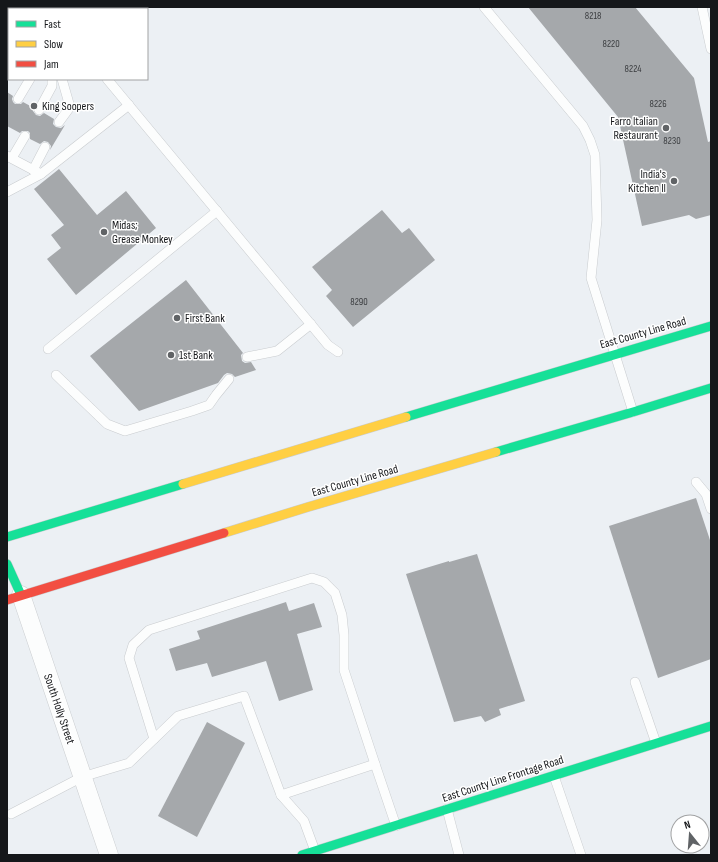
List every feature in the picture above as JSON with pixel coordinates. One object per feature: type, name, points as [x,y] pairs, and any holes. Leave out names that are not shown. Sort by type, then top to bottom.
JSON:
[{"type":"main road","name":"East County Line Road","points":[[7,537],[711,326]]},
{"type":"main road","name":"East County Line Road","points":[[14,598],[308,507],[711,388]]},
{"type":"main road","name":"South Holly Street","points":[[7,564],[14,598]]},
{"type":"main road","name":"East County Line Frontage Road","points":[[302,855],[711,726]]},
{"type":"street","name":"South Holly Street","points":[[14,598],[82,777],[109,855]]},
{"type":"lane","points":[[484,7],[583,126],[590,140],[595,155],[597,220],[591,278],[633,412]]},
{"type":"lane","points":[[702,7],[711,49]]},
{"type":"lane","points":[[18,99],[29,80]]},
{"type":"lane","points":[[38,110],[52,86],[52,80]]},
{"type":"lane","points":[[59,122],[70,106],[62,80]]},
{"type":"lane","points":[[108,80],[311,324],[328,344],[338,352]]},
{"type":"lane","points":[[7,192],[129,105]]},
{"type":"lane","points":[[25,136],[9,157],[37,172]]},
{"type":"lane","points":[[37,172],[45,147]]},
{"type":"lane","points":[[48,348],[217,211]]},
{"type":"lane","points":[[247,357],[277,351],[311,324]]},
{"type":"lane","points":[[56,375],[106,424],[125,431],[209,405],[229,379]]},
{"type":"lane","points":[[696,482],[706,494],[711,509]]},
{"type":"lane","points":[[154,739],[129,658],[133,645],[149,630],[312,578],[324,582],[335,593],[342,615],[344,636],[344,670],[396,826]]},
{"type":"lane","points":[[635,682],[656,743]]},
{"type":"lane","points":[[11,814],[82,777],[129,763],[178,716],[244,696],[282,795],[304,821],[314,851]]},
{"type":"lane","points":[[282,795],[376,764]]},
{"type":"lane","points":[[554,776],[581,855]]},
{"type":"lane","points":[[447,809],[459,855]]},
{"type":"building","points":[[528,7],[635,7],[694,78],[708,142],[711,141],[711,215],[696,219],[689,215],[642,226],[618,117]]},
{"type":"building","points":[[7,92],[13,96],[12,99],[15,104],[21,104],[23,102],[34,108],[33,111],[36,115],[40,116],[44,113],[54,119],[53,124],[56,127],[61,128],[65,125],[50,150],[51,146],[48,142],[44,141],[40,144],[30,139],[30,133],[28,131],[22,131],[20,133],[7,126]]},
{"type":"building","name":"Midas; Grease Monkey","points":[[59,169],[97,215],[126,191],[156,228],[76,295],[47,259],[61,248],[51,235],[64,225],[34,189]]},
{"type":"building","points":[[382,210],[402,233],[409,228],[435,260],[353,327],[326,296],[332,290],[312,267]]},
{"type":"building","name":"First Bank","points":[[186,280],[243,353],[241,355],[242,361],[245,363],[251,362],[256,370],[235,377],[232,374],[227,373],[218,383],[139,411],[90,356]]},
{"type":"building","points":[[696,498],[711,543],[711,659],[658,678],[609,526]]},
{"type":"building","points":[[477,554],[525,701],[499,709],[501,715],[485,722],[481,716],[454,722],[406,574]]},
{"type":"building","points":[[286,602],[289,611],[314,603],[322,627],[297,634],[313,690],[279,701],[266,661],[212,677],[207,663],[176,671],[169,649],[200,639],[197,631]]},
{"type":"building","points":[[207,722],[245,743],[197,837],[158,816]]},
{"type":"traffic: fast","points":[[406,417],[711,326]]},
{"type":"traffic: fast","points":[[496,452],[711,388]]},
{"type":"traffic: fast","points":[[7,537],[183,484]]},
{"type":"traffic: fast","points":[[7,564],[21,595]]},
{"type":"traffic: fast","points":[[302,855],[711,726]]},
{"type":"traffic: slow","points":[[183,484],[406,417]]},
{"type":"traffic: slow","points":[[224,533],[496,452]]},
{"type":"traffic: jam","points":[[7,600],[224,533]]},
{"type":"place","name":"King Soopers","points":[[34,106]]},
{"type":"place","name":"Farro Italian Restaurant","points":[[666,128]]},
{"type":"place","name":"India's Kitchen II","points":[[674,181]]},
{"type":"place","name":"Midas; Grease Monkey","points":[[104,232]]},
{"type":"place","name":"First Bank","points":[[177,318]]},
{"type":"place","name":"1st Bank","points":[[171,355]]}]
